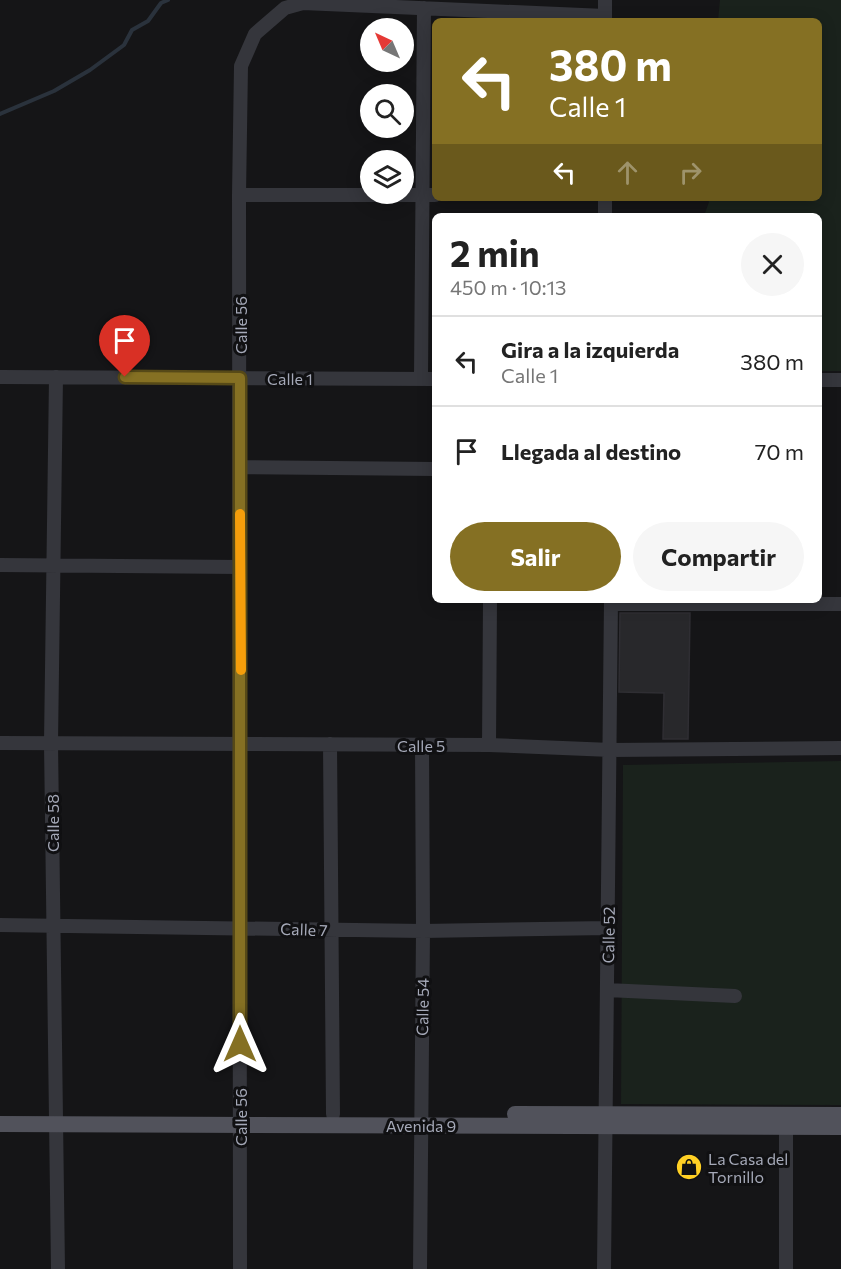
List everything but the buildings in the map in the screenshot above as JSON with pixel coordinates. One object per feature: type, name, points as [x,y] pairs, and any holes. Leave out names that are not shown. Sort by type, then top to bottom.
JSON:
[{"type":"main road","name":"Avenida 9","points":[[0,1113],[57,1119]]},
{"type":"main road","name":"Avenida 9","points":[[240,1119],[333,1114],[421,1120]]},
{"type":"main road","name":"Avenida 9","points":[[786,1121],[841,1115]]},
{"type":"main road","name":"Avenida 9","points":[[0,1124],[57,1119],[606,1120],[786,1121],[841,1127]]},
{"type":"street","points":[[605,0],[605,18]]},
{"type":"street","name":"Calle 56","points":[[240,1269],[239,195],[241,66],[255,34],[285,8],[303,3],[424,8]]},
{"type":"street","points":[[428,379],[429,195],[424,8],[589,18]]},
{"type":"street","points":[[239,195],[429,195]]},
{"type":"street","name":"Calle 1","points":[[0,377],[428,379]]},
{"type":"street","name":"Calle 58","points":[[56,377],[51,744],[58,1269]]},
{"type":"street","points":[[822,380],[841,380]]},
{"type":"street","points":[[240,467],[432,470]]},
{"type":"street","points":[[0,565],[240,567]]},
{"type":"street","points":[[489,745],[490,603]]},
{"type":"street","name":"Calle 52","points":[[604,1269],[611,603]]},
{"type":"street","points":[[802,603],[841,604]]},
{"type":"street","name":"Calle 5","points":[[0,743],[489,745],[611,750],[841,748]]},
{"type":"street","points":[[330,744],[333,1114]]},
{"type":"street","name":"Calle 54","points":[[420,1269],[422,745]]},
{"type":"street","name":"Calle 7","points":[[0,925],[423,931],[608,928]]},
{"type":"street","points":[[607,990],[735,996]]},
{"type":"street","points":[[786,1121],[786,1269]]},
{"type":"shaded area","points":[[720,0],[841,0],[841,371],[822,371],[822,213],[705,213],[708,201],[822,201],[822,18],[718,18]]},
{"type":"shaded area","points":[[841,761],[841,1105],[621,1104],[623,765]]},
{"type":"waterway","points":[[0,114],[54,91],[90,70],[124,45],[132,30],[148,21],[161,3],[168,0]]},
{"type":"slow traffic","points":[[240,514],[241,670]]},
{"type":"place","name":"La Casa del Tornillo","points":[[689,1167]]},
{"type":"route","points":[[125,377],[240,378],[240,1044]]}]
